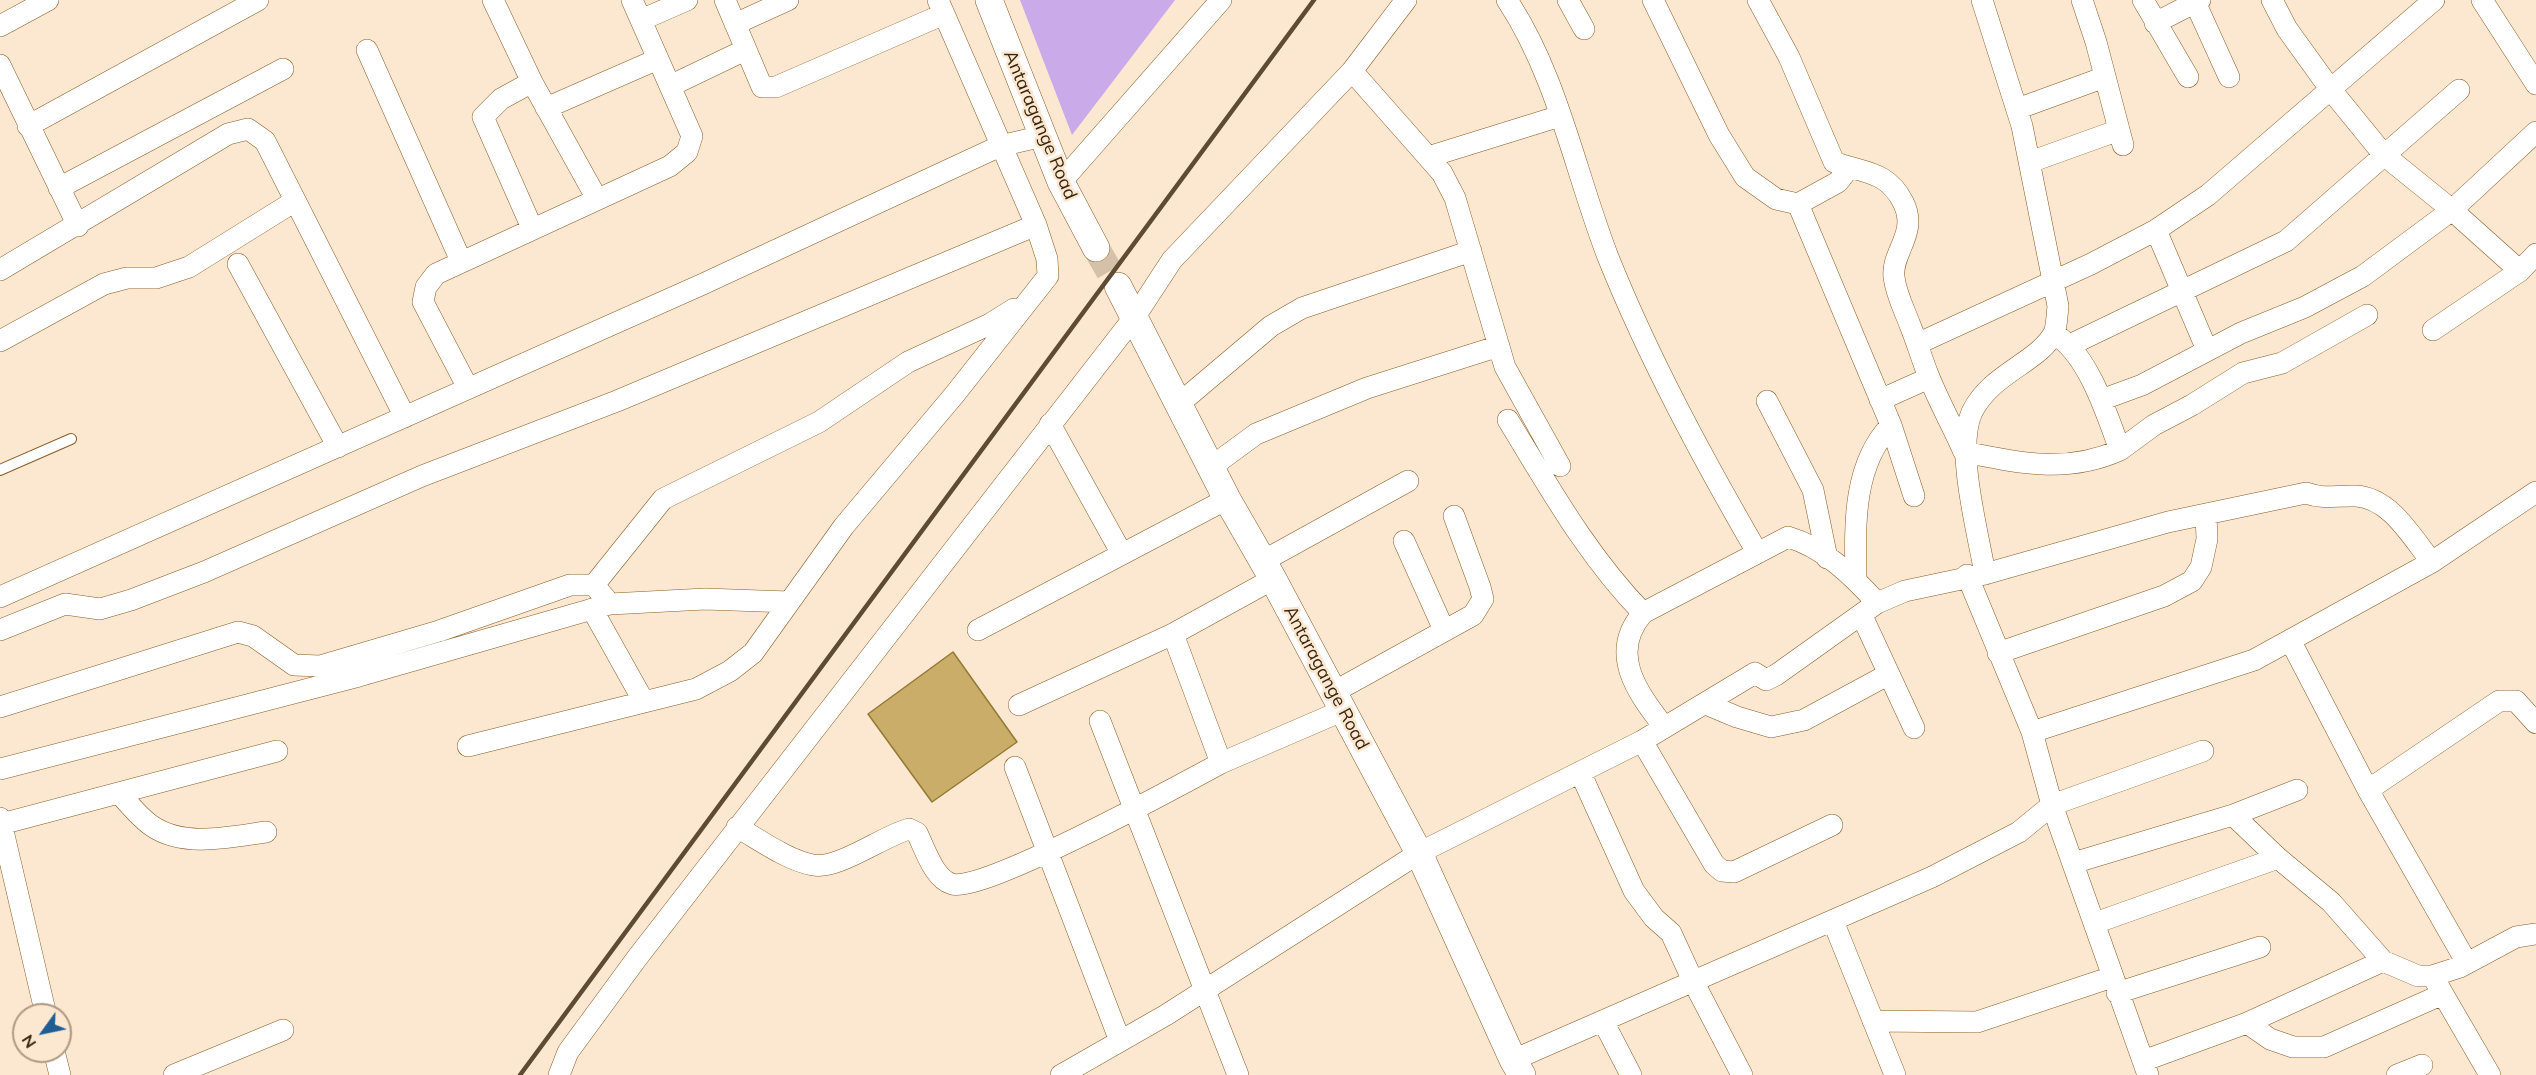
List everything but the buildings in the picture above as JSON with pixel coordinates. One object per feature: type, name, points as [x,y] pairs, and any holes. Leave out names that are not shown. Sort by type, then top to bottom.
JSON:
[{"type":"street","points":[[0,26],[48,0]]},
{"type":"street","points":[[28,126],[258,0]]},
{"type":"street","points":[[493,0],[532,82],[597,199]]},
{"type":"street","points":[[468,388],[423,302],[426,287],[436,274],[670,166],[687,152],[692,136],[632,0]]},
{"type":"street","points":[[641,20],[687,0]]},
{"type":"street","points":[[468,746],[696,689],[730,671],[753,653],[844,526],[1048,276],[1047,259],[1036,225],[941,7],[776,87],[762,87],[725,0]]},
{"type":"street","points":[[735,24],[788,0]]},
{"type":"street","name":"Antaragange Road","points":[[989,0],[1061,182],[1096,248]]},
{"type":"street","points":[[1061,182],[1221,0]]},
{"type":"street","points":[[559,1075],[568,1052],[737,827],[1136,315],[1172,260],[1352,71],[1406,0]]},
{"type":"street","points":[[1507,0],[1547,78],[1590,209],[1637,326],[1757,552]]},
{"type":"street","points":[[1569,0],[1584,29]]},
{"type":"street","points":[[1653,0],[1719,135],[1745,177],[1776,199],[1798,204],[1838,182],[1850,168]]},
{"type":"street","points":[[1758,0],[1789,57],[1834,162],[1850,168],[1866,170],[1884,179],[1903,201],[1908,217],[1907,234],[1893,275],[1898,296],[1929,378],[1964,452]]},
{"type":"street","points":[[1982,0],[2017,109],[2030,162],[2058,306],[2062,339],[2102,400],[2120,450]]},
{"type":"street","points":[[2030,162],[2121,138],[2082,0]]},
{"type":"street","points":[[2144,0],[2155,23],[2188,77]]},
{"type":"street","points":[[2272,0],[2287,29],[2331,90],[2384,155],[2452,210],[2520,271]]},
{"type":"street","points":[[1917,344],[2156,230],[2208,195],[2434,0]]},
{"type":"street","points":[[2482,0],[2536,84]]},
{"type":"street","points":[[2155,23],[2197,1],[2229,76]]},
{"type":"street","points":[[670,86],[745,50]]},
{"type":"street","points":[[367,51],[461,261]]},
{"type":"street","points":[[546,108],[658,58]]},
{"type":"street","points":[[0,65],[78,226]]},
{"type":"street","points":[[59,188],[283,69]]},
{"type":"street","points":[[1352,71],[1442,173],[1455,198],[1505,367],[1519,396],[1560,466]]},
{"type":"street","points":[[2017,109],[2105,78]]},
{"type":"street","points":[[532,82],[501,99],[483,117],[532,228]]},
{"type":"street","points":[[2383,961],[2145,1068],[2052,805],[2032,732],[1998,652],[1976,575],[1964,452],[1972,413],[1986,390],[2038,351],[2182,290],[2286,241],[2458,90]]},
{"type":"street","points":[[1428,157],[1560,116]]},
{"type":"street","points":[[0,270],[78,226],[228,134],[248,129],[265,141],[405,417]]},
{"type":"street","points":[[2102,400],[2142,384],[2207,350],[2305,307],[2363,276],[2452,210],[2536,132]]},
{"type":"street","points":[[0,597],[704,284],[1000,146],[1042,136]]},
{"type":"street","points":[[0,341],[104,284],[127,278],[156,278],[189,267],[295,201]]},
{"type":"street","points":[[1798,204],[1891,425],[1914,496]]},
{"type":"street","points":[[0,630],[65,603],[100,609],[131,600],[204,572],[422,476],[628,397],[1036,225]]},
{"type":"street","points":[[2156,230],[2207,350]]},
{"type":"street","points":[[1180,404],[1271,326],[1302,308],[1471,251]]},
{"type":"street","points":[[2433,330],[2520,271],[2536,254]]},
{"type":"street","points":[[238,264],[338,447]]},
{"type":"street","name":"Antaragange Road","points":[[1119,286],[1136,315],[1227,499],[1268,570],[1419,853],[1517,1068]]},
{"type":"street","points":[[594,585],[663,499],[819,422],[908,362],[990,324],[1029,299]]},
{"type":"street","points":[[1964,452],[2058,466],[2100,459],[2120,450],[2154,425],[2243,373],[2282,363],[2367,315]]},
{"type":"street","points":[[1211,467],[1256,434],[1367,388],[1499,346]]},
{"type":"street","points":[[1880,400],[1929,378]]},
{"type":"street","points":[[1767,401],[1813,490],[1827,558]]},
{"type":"street","points":[[1508,420],[1557,501],[1612,581],[1643,613]]},
{"type":"street","points":[[1050,424],[1122,554]]},
{"type":"street","points":[[1891,425],[1876,441],[1856,504],[1856,580],[1870,609],[1889,674],[1914,728]]},
{"type":"street","points":[[1019,705],[1173,634],[1268,570],[1408,481]]},
{"type":"street","points":[[2032,732],[2254,660],[2432,562],[2536,492]]},
{"type":"street","points":[[1061,1075],[1206,989],[1419,853],[1642,741],[1755,673],[1766,680],[1776,675],[1870,609],[1905,591],[1976,575],[2168,522],[2306,493],[2322,499],[2358,496],[2378,501],[2391,512],[2432,562]]},
{"type":"street","points":[[978,630],[1227,499]]},
{"type":"street","points":[[1998,652],[2164,596],[2192,581],[2201,567],[2207,539],[2206,514]]},
{"type":"street","points":[[737,827],[814,866],[837,862],[895,833],[909,829],[916,833],[942,880],[955,886],[969,883],[1048,852],[1338,702],[1444,630],[1473,615],[1483,599],[1454,516]]},
{"type":"street","points":[[1664,728],[1639,695],[1628,663],[1626,644],[1633,625],[1643,613],[1788,537],[1801,541],[1856,580]]},
{"type":"street","points":[[1404,541],[1444,630]]},
{"type":"street","points":[[0,706],[238,632],[254,636],[294,665],[320,666],[439,631],[570,585],[594,585]]},
{"type":"street","points":[[594,585],[601,607],[644,702]]},
{"type":"street","points":[[0,769],[359,676],[601,607],[705,600],[789,602]]},
{"type":"street","points":[[1173,634],[1221,763]]},
{"type":"street","points":[[2290,640],[2368,790],[2467,963]]},
{"type":"street","points":[[1706,704],[1737,717],[1771,727],[1804,720],[1889,674]]},
{"type":"street","points":[[2368,790],[2499,700],[2516,701],[2536,723]]},
{"type":"street","points":[[1100,721],[1238,1075]]},
{"type":"street","points":[[1642,741],[1714,864],[1722,872],[1734,872],[1832,825]]},
{"type":"street","points":[[43,1003],[1,821],[119,793],[277,751]]},
{"type":"street","points":[[1517,1068],[1603,1021],[1932,878],[2019,832],[2052,805],[2203,751]]},
{"type":"street","points":[[1015,767],[1120,1041]]},
{"type":"street","points":[[1580,772],[1635,891],[1654,918],[1671,933],[1742,1075]]},
{"type":"street","points":[[2073,863],[2233,815],[2297,790]]},
{"type":"street","points":[[119,793],[152,827],[188,839],[210,840],[266,832]]},
{"type":"street","points":[[2233,815],[2278,858],[2331,902],[2383,961],[2438,985],[2490,1075]]},
{"type":"street","points":[[2095,923],[2278,858]]},
{"type":"street","points":[[1833,921],[1895,1075]]},
{"type":"street","points":[[2247,1023],[2270,1039],[2293,1047],[2324,1047],[2438,985],[2467,963],[2516,937],[2536,934]]},
{"type":"street","points":[[1873,1021],[1977,1022],[2260,947]]},
{"type":"street","points":[[1603,1021],[1630,1075]]},
{"type":"street","points":[[174,1075],[283,1030]]},
{"type":"street","points":[[2397,1075],[2422,1065]]},
{"type":"lane","points":[[0,470],[71,439]]},
{"type":"shaded area","points":[[1020,0],[1175,0],[1072,135]]},
{"type":"tunnel","points":[[1096,248],[1118,286]]},
{"type":"railway","points":[[520,1075],[1314,0]]}]
